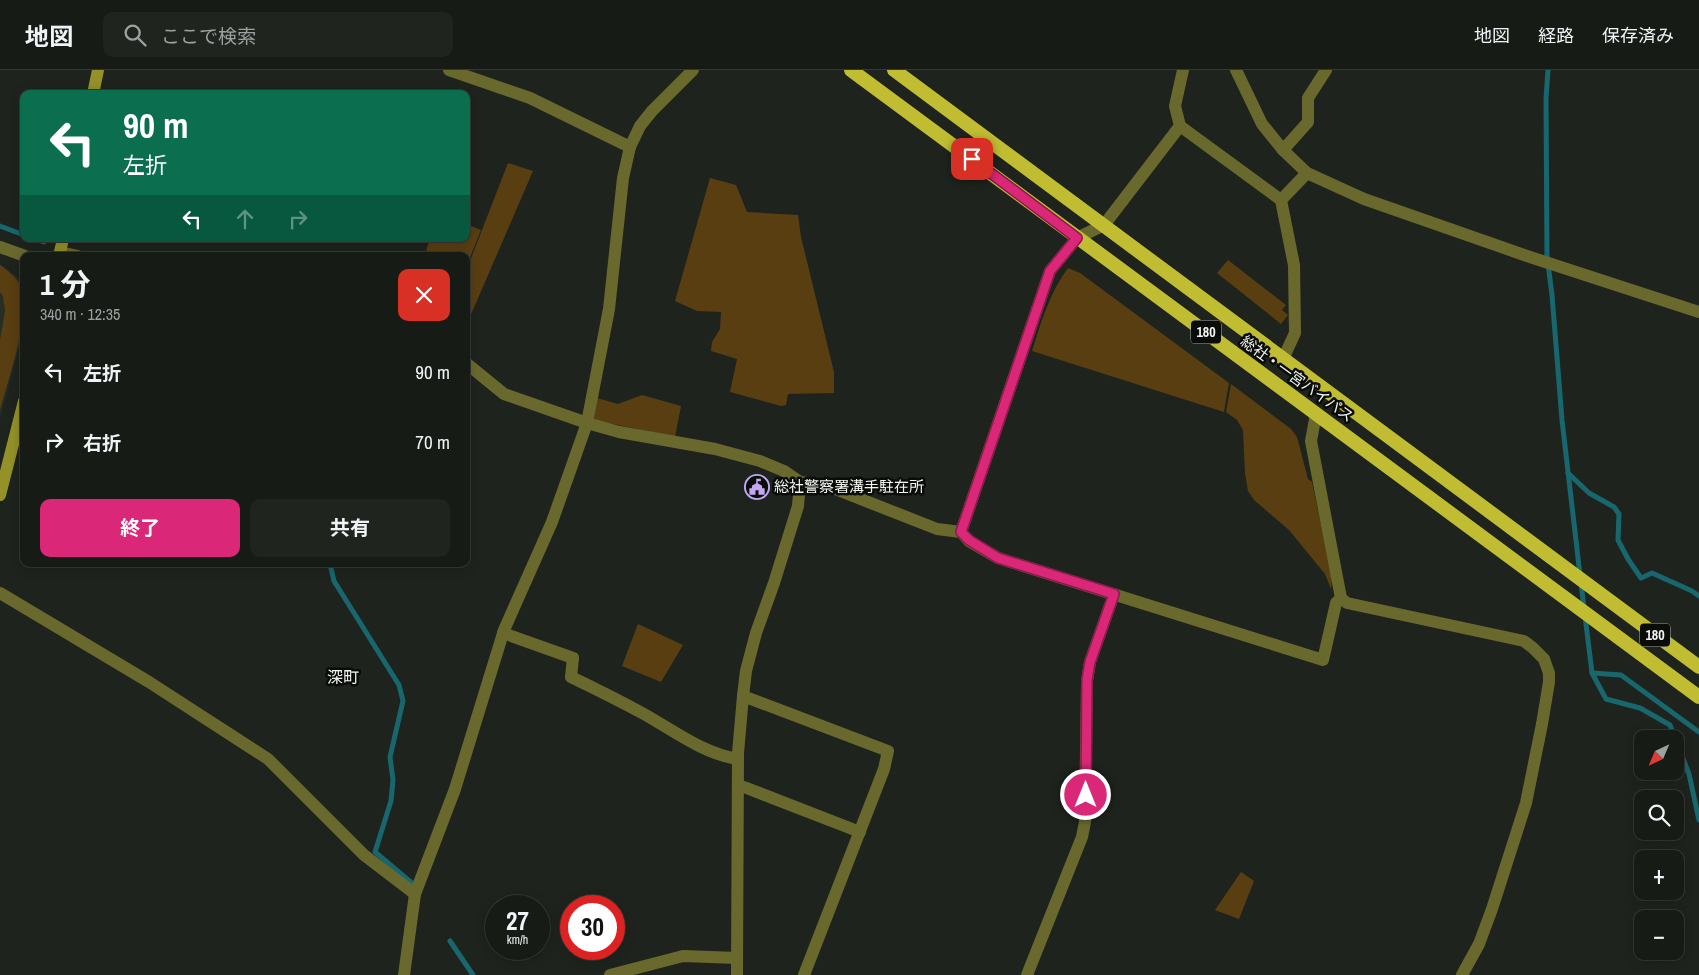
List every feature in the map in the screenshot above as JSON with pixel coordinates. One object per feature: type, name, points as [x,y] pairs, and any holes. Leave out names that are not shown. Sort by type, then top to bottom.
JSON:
[{"type":"highway","name":"総社・一宮バイパス","points":[[851,70],[1699,697]]},
{"type":"highway","name":"総社・一宮バイパス","points":[[894,70],[1699,667]]},
{"type":"highway","points":[[1300,401],[1313,382]]},
{"type":"main road","points":[[94,90],[98,70]]},
{"type":"main road","points":[[0,495],[20,416]]},
{"type":"street","points":[[449,70],[530,98],[630,147]]},
{"type":"street","points":[[404,975],[415,894],[454,789],[503,633],[552,522],[586,423],[608,309],[623,178],[630,147],[640,126],[652,111],[693,70]]},
{"type":"street","points":[[1183,70],[1175,106],[1180,126],[1280,200],[1294,265],[1295,333],[1283,359]]},
{"type":"street","points":[[1236,70],[1262,124],[1283,150],[1307,173],[1364,199],[1527,256],[1699,312]]},
{"type":"street","points":[[1283,150],[1308,122],[1308,98],[1326,70]]},
{"type":"street","points":[[961,532],[1050,271],[1077,238],[1104,225],[1180,126]]},
{"type":"street","points":[[1280,200],[1307,173]]},
{"type":"street","points":[[0,247],[20,254]]},
{"type":"street","points":[[470,366],[504,394],[586,423],[619,432],[715,449],[760,461],[800,482],[825,485],[937,529],[961,532],[969,540],[998,558],[1323,660],[1336,603],[1341,598]]},
{"type":"street","points":[[1316,414],[1311,441],[1341,598],[1347,603],[1524,641],[1544,659],[1548,673],[1549,682],[1542,724],[1526,803],[1479,944],[1462,975]]},
{"type":"street","points":[[737,975],[738,759],[746,671],[756,633],[798,506],[800,482]]},
{"type":"street","points":[[0,593],[149,682],[268,759],[364,855],[415,894]]},
{"type":"street","points":[[1027,975],[1082,837],[1086,822],[1087,680],[1090,662],[1114,594]]},
{"type":"street","points":[[503,633],[573,658],[571,677],[642,713],[703,748],[721,756],[738,759]]},
{"type":"street","points":[[743,696],[888,752],[884,769],[804,975]]},
{"type":"street","points":[[739,787],[744,786],[860,832]]},
{"type":"street","points":[[610,975],[683,956],[737,958]]},
{"type":"shaded area","points":[[508,163],[533,171],[470,317],[470,261]]},
{"type":"shaded area","points":[[710,178],[736,185],[747,212],[798,215],[801,237],[834,372],[834,393],[788,394],[786,405],[781,406],[730,392],[737,359],[711,351],[712,342],[720,329],[721,312],[697,311],[675,301]]},
{"type":"shaded area","points":[[470,226],[481,230],[470,258],[470,252],[426,251],[429,242],[470,242]]},
{"type":"shaded area","points":[[1228,260],[1286,305],[1282,310],[1288,315],[1281,324],[1217,273]]},
{"type":"shaded area","points":[[0,264],[17,277],[20,282],[20,343],[0,418]]},
{"type":"shaded area","points":[[0,265],[10,273],[20,286],[20,334],[0,410],[0,340],[5,311],[3,296],[0,292]]},
{"type":"shaded area","points":[[1068,268],[1080,273],[1229,383],[1224,412],[1032,351],[1051,297]]},
{"type":"shaded area","points":[[1231,384],[1291,429],[1297,437],[1308,479],[1312,482],[1332,577],[1331,589],[1325,574],[1289,530],[1254,500],[1248,491],[1245,473],[1243,430],[1237,420],[1226,412]]},
{"type":"shaded area","points":[[642,395],[681,406],[675,437],[594,420],[597,398],[618,404]]},
{"type":"shaded area","points":[[638,624],[683,645],[661,682],[622,666]]},
{"type":"shaded area","points":[[1241,872],[1254,881],[1239,919],[1215,910]]},
{"type":"waterway","points":[[1548,70],[1546,99],[1547,256],[1562,420],[1580,575]]},
{"type":"waterway","points":[[0,226],[20,234]]},
{"type":"waterway","points":[[1568,473],[1589,493],[1614,507],[1619,514],[1618,540],[1641,578],[1652,573],[1699,596]]},
{"type":"waterway","points":[[331,567],[334,581],[399,685],[403,701],[390,757],[393,780],[391,801],[375,852],[413,884]]},
{"type":"waterway","points":[[1581,583],[1592,673],[1606,699],[1640,708],[1670,725],[1689,774],[1699,820]]},
{"type":"waterway","points":[[1592,673],[1621,675],[1699,732]]},
{"type":"waterway","points":[[450,941],[473,975]]},
{"type":"place","name":"総社警察署溝手駐在所","points":[[757,487]]},
{"type":"district","name":"深町","points":[[343,677]]},
{"type":"route","points":[[972,159],[1077,238],[1050,271],[961,532],[969,540],[998,558],[1114,594],[1090,662],[1087,680],[1086,795]]}]
